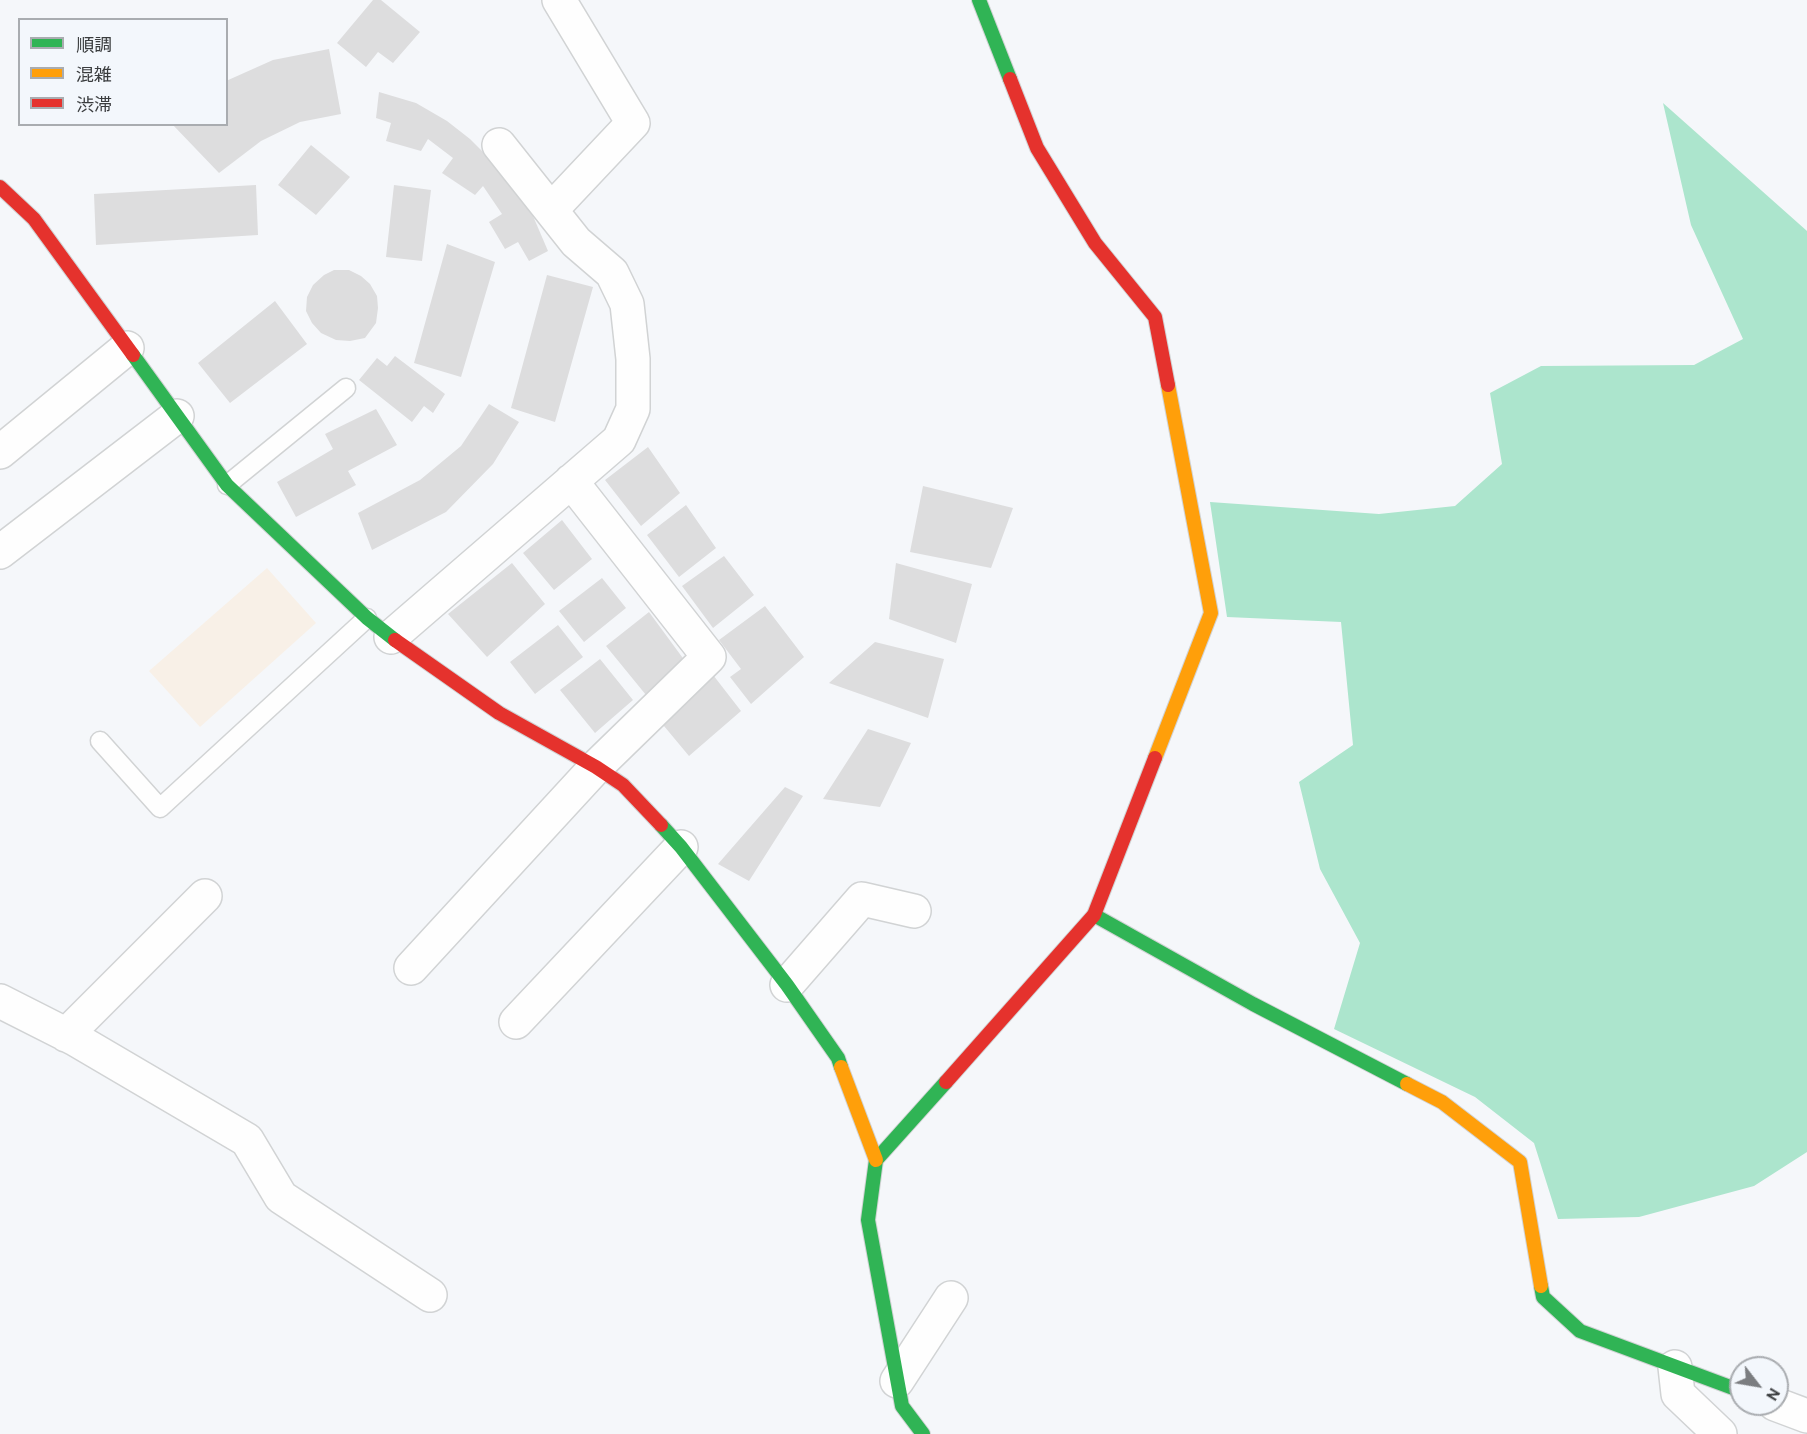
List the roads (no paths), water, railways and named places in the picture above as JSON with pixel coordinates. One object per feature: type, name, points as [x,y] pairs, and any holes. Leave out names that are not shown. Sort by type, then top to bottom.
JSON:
[{"type":"street","points":[[551,210],[633,123],[559,0]]},
{"type":"street","points":[[876,1160],[1094,915],[1211,613],[1155,317],[1095,243],[1037,148],[979,0]]},
{"type":"street","points":[[379,627],[571,481],[619,440],[633,409],[633,359],[627,304],[612,273],[576,242],[499,146]]},
{"type":"street","points":[[0,187],[34,219],[227,485],[379,627],[499,713],[596,767],[623,785],[681,847],[788,985],[838,1058],[876,1160],[868,1220],[902,1406],[922,1434]]},
{"type":"street","points":[[0,452],[128,348]]},
{"type":"street","points":[[0,552],[177,416]]},
{"type":"street","points":[[411,968],[596,767],[709,657],[571,481]]},
{"type":"street","points":[[516,1022],[681,847]]},
{"type":"street","points":[[66,1035],[205,897]]},
{"type":"street","points":[[788,985],[862,899],[914,911]]},
{"type":"street","points":[[1094,915],[1253,1004],[1442,1102],[1521,1162],[1543,1297],[1580,1330],[1729,1387]]},
{"type":"street","points":[[0,1001],[66,1035],[247,1140],[281,1197],[430,1295]]},
{"type":"street","points":[[897,1381],[951,1298]]},
{"type":"street","points":[[1676,1367],[1678,1394],[1720,1434]]},
{"type":"street","points":[[1789,1409],[1807,1416]]},
{"type":"lane","points":[[227,485],[346,388]]},
{"type":"lane","points":[[100,741],[160,808],[379,627]]}]
